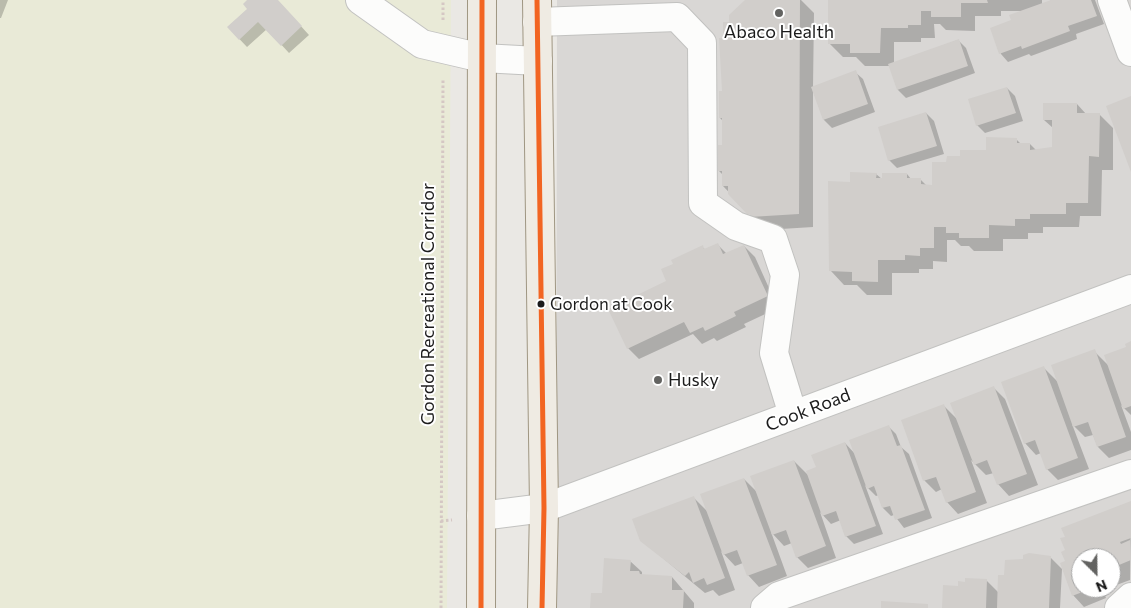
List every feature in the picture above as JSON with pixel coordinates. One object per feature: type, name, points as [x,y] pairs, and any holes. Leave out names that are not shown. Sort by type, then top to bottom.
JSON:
[{"type":"main road","points":[[481,608],[482,0]]},
{"type":"main road","points":[[537,11],[544,508],[542,608]]},
{"type":"street","points":[[360,0],[422,44],[482,58],[538,61]]},
{"type":"street","points":[[1112,0],[1131,52]]},
{"type":"street","points":[[537,11],[678,17],[702,43],[703,204],[736,226],[772,239],[785,275],[774,353],[793,415]]},
{"type":"street","name":"Cook Road","points":[[481,516],[544,508],[1131,289]]},
{"type":"street","points":[[765,608],[779,596],[1131,474]]},
{"type":"street","points":[[1119,608],[1131,597]]},
{"type":"path","name":"Gordon Recreational Corridor","points":[[441,608],[443,0]]},
{"type":"shaded area","points":[[557,0],[1131,0],[1131,608],[556,608]]},
{"type":"green space","points":[[0,0],[451,0],[447,608],[0,608]]},
{"type":"building","points":[[247,0],[278,0],[302,26],[281,46],[258,22],[239,40],[227,27],[247,9],[243,4]]},
{"type":"building","points":[[745,0],[800,0],[799,214],[750,217],[750,214],[747,214],[728,194],[728,186],[722,186],[722,171],[718,171],[718,145],[722,145],[722,118],[719,118],[719,91],[722,91],[719,38],[723,38],[723,22],[729,22],[729,15]]},
{"type":"building","points":[[828,0],[987,0],[988,3],[961,3],[961,17],[931,17],[931,11],[921,11],[921,25],[908,25],[908,28],[881,28],[880,53],[850,53],[850,44],[828,44]]},
{"type":"building","points":[[1051,0],[1091,0],[1097,16],[1068,26],[1070,31],[1022,49],[1021,46],[999,54],[990,28],[1011,20],[1009,15]]},
{"type":"building","points":[[959,39],[968,66],[897,90],[888,64]]},
{"type":"building","points":[[856,70],[868,104],[823,120],[811,87]]},
{"type":"building","points":[[1007,87],[1016,113],[976,126],[968,99]]},
{"type":"building","points":[[1131,96],[1131,172],[1106,106]]},
{"type":"building","points":[[1043,103],[1077,103],[1077,113],[1100,113],[1099,157],[1089,156],[1088,203],[1066,203],[1066,214],[1030,214],[1030,219],[1015,219],[1015,226],[989,225],[989,238],[959,238],[959,233],[946,233],[946,227],[934,227],[934,248],[920,248],[920,256],[905,255],[905,260],[878,260],[878,282],[852,281],[852,272],[829,271],[828,181],[850,182],[850,172],[877,173],[876,178],[882,178],[882,173],[907,173],[907,178],[921,178],[921,184],[932,185],[932,162],[946,162],[947,156],[960,156],[960,150],[986,150],[986,137],[1017,138],[1017,143],[1030,143],[1030,150],[1052,147],[1052,120],[1043,120]]},
{"type":"building","points":[[926,112],[937,146],[888,161],[878,127]]},
{"type":"building","points":[[718,243],[723,254],[744,245],[768,296],[734,312],[736,316],[705,331],[703,327],[690,333],[684,322],[627,349],[608,309],[666,281],[661,269],[673,264],[671,260],[703,245],[704,249]]},
{"type":"building","points":[[1131,341],[1131,406],[1123,409],[1104,355],[1126,347],[1125,344]]},
{"type":"building","points":[[1095,349],[1126,437],[1097,447],[1088,422],[1073,427],[1051,365]]},
{"type":"building","points":[[1044,366],[1078,458],[1046,470],[1035,440],[1024,444],[1001,382]]},
{"type":"building","points":[[994,386],[1027,474],[997,485],[987,460],[974,465],[950,403]]},
{"type":"building","points":[[944,404],[976,492],[946,503],[936,477],[923,481],[901,420]]},
{"type":"building","points":[[889,425],[897,446],[901,445],[925,510],[895,520],[890,506],[882,508],[874,486],[867,489],[849,440]]},
{"type":"building","points":[[845,442],[876,526],[845,537],[836,511],[822,516],[806,471],[816,467],[811,455]]},
{"type":"building","points":[[794,460],[826,546],[796,558],[786,530],[772,535],[750,476]]},
{"type":"building","points":[[744,478],[777,565],[747,576],[737,550],[723,555],[700,494]]},
{"type":"building","points":[[694,496],[725,578],[707,585],[704,578],[693,583],[689,572],[685,576],[640,541],[632,519]]},
{"type":"building","points":[[1131,501],[1131,538],[1120,542],[1121,544],[1130,540],[1131,560],[1121,564],[1121,548],[1071,548],[1071,593],[1060,563],[1065,561],[1061,552],[1065,550],[1060,538],[1065,537],[1061,528]]},
{"type":"building","points":[[1029,553],[1051,556],[1049,608],[997,608],[998,575],[1004,575],[1005,560],[1023,559],[1023,555]]},
{"type":"building","points":[[604,558],[631,560],[630,571],[639,571],[640,574],[672,576],[672,590],[684,590],[683,608],[590,608],[591,593],[602,593]]},
{"type":"building","points":[[965,578],[987,579],[986,608],[942,608],[943,585],[958,586],[958,581],[965,582]]},
{"type":"building","points":[[881,601],[928,604],[928,608],[881,608]]},
{"type":"transit line","points":[[481,608],[482,0]]},
{"type":"transit line","points":[[537,0],[544,508],[542,608]]},
{"type":"place","name":"Abaco Health","points":[[779,13]]},
{"type":"place","name":"Gordon at Cook","points":[[541,304]]},
{"type":"place","name":"Husky","points":[[658,380]]}]
